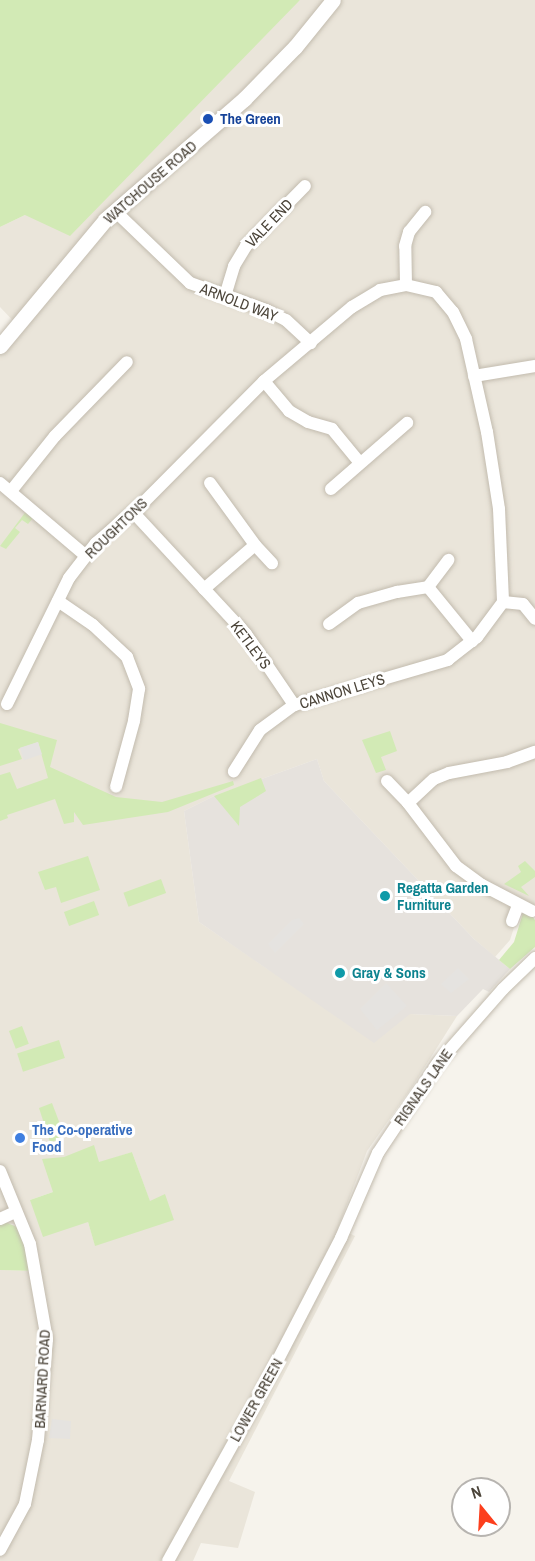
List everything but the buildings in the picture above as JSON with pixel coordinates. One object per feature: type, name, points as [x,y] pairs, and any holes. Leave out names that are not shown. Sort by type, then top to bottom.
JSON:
[{"type":"street","name":"WATCHOUSE ROAD","points":[[0,346],[78,249],[115,210],[244,99],[295,47],[333,0]]},
{"type":"street","name":"VALE END","points":[[225,296],[234,266],[246,246],[305,186]]},
{"type":"street","name":"ARNOLD WAY","points":[[115,210],[177,273],[190,283],[286,320],[311,343]]},
{"type":"street","points":[[406,285],[405,246],[409,232],[425,212]]},
{"type":"street","name":"ROUGHTONS","points":[[7,704],[69,578],[96,543],[133,512],[264,381],[366,297],[380,290],[406,285],[436,292],[453,312],[466,339],[474,376]]},
{"type":"street","points":[[12,491],[56,436],[127,362]]},
{"type":"street","points":[[535,366],[474,376],[488,432],[499,509],[503,602],[523,604],[535,619]]},
{"type":"street","points":[[264,381],[289,411],[308,422],[332,429],[360,463]]},
{"type":"street","points":[[331,489],[407,423]]},
{"type":"street","points":[[0,483],[86,556]]},
{"type":"street","points":[[210,483],[255,545],[272,563]]},
{"type":"street","name":"KETLEYS","points":[[133,512],[246,634],[294,705]]},
{"type":"street","points":[[204,589],[255,545]]},
{"type":"street","points":[[329,624],[358,603],[397,592],[428,587],[448,560]]},
{"type":"street","points":[[428,587],[472,641]]},
{"type":"street","points":[[58,601],[93,625],[127,657],[139,689],[134,721],[116,787]]},
{"type":"street","name":"CANNON LEYS","points":[[234,771],[260,730],[294,705],[448,660],[472,641],[503,602]]},
{"type":"street","points":[[408,803],[434,779],[449,773],[507,762],[535,752]]},
{"type":"street","points":[[387,781],[408,803],[456,866],[518,905],[532,910]]},
{"type":"street","points":[[512,921],[518,905]]},
{"type":"street","name":"RIGNALS LANE","points":[[342,1238],[378,1154],[438,1063],[502,989],[535,958]]},
{"type":"street","name":"BARNARD ROAD","points":[[0,1171],[30,1244],[46,1339],[40,1430],[25,1504],[0,1550]]},
{"type":"street","points":[[0,1219],[15,1212]]},
{"type":"street","name":"LOWER GREEN","points":[[168,1561],[256,1402],[342,1238]]},
{"type":"shaded area","points":[[300,0],[535,0],[535,908],[520,909],[510,940],[495,957],[474,939],[324,781],[317,759],[214,796],[184,811],[199,922],[269,970],[410,1014],[457,1016],[412,1087],[367,1151],[338,1228],[355,1236],[229,1481],[255,1492],[238,1548],[201,1543],[193,1561],[0,1561],[0,1270],[35,1271],[22,1229],[14,1224],[0,1224],[0,352],[20,328],[0,307],[0,227],[25,215]],"holes":[[[132,1152],[150,1202],[155,1200],[95,1245],[88,1222],[30,1200],[70,1186],[66,1174]]]},
{"type":"shaded area","points":[[38,742],[42,754],[24,760],[20,748]]},
{"type":"shaded area","points":[[317,759],[324,781],[474,939],[510,969],[489,992],[483,989],[457,1016],[410,1014],[374,1043],[199,922],[184,811],[214,796]]},
{"type":"shaded area","points":[[299,918],[304,924],[275,953],[268,944],[292,920]]},
{"type":"shaded area","points":[[458,968],[469,979],[451,993],[441,984]]},
{"type":"shaded area","points":[[386,983],[407,1006],[377,1030],[360,1009]]},
{"type":"shaded area","points":[[52,1419],[71,1421],[70,1439],[49,1438]]},
{"type":"green space","points":[[0,0],[300,0],[70,236],[25,215],[0,227]]},
{"type":"green space","points":[[30,506],[38,512],[28,524],[22,520],[15,528],[20,532],[6,549],[0,546]]},
{"type":"green space","points":[[0,723],[57,740],[50,767],[116,797],[162,802],[233,781],[234,785],[168,812],[83,825],[74,812],[74,822],[64,824],[55,799],[7,815],[8,818],[0,821],[0,775],[10,772],[17,789],[48,778],[38,742],[18,749],[22,759],[0,766]]},
{"type":"green space","points":[[390,731],[397,751],[381,757],[386,770],[376,773],[362,740]]},
{"type":"green space","points":[[261,778],[266,791],[240,807],[239,826],[214,796]]},
{"type":"green space","points":[[88,856],[100,890],[61,903],[56,887],[45,890],[38,872]]},
{"type":"green space","points":[[525,861],[535,871],[535,877],[521,887],[529,896],[504,884],[521,872],[518,866]]},
{"type":"green space","points":[[161,879],[166,893],[129,907],[123,893]]},
{"type":"green space","points":[[94,901],[99,915],[69,926],[64,912]]},
{"type":"green space","points":[[523,913],[530,913],[535,920],[535,947],[510,969],[499,960],[514,942]]},
{"type":"green space","points":[[22,1026],[29,1044],[16,1049],[9,1031]]},
{"type":"green space","points":[[59,1040],[65,1058],[23,1072],[17,1054]]},
{"type":"green space","points":[[52,1103],[63,1132],[62,1139],[50,1142],[39,1108]]},
{"type":"green space","points":[[94,1145],[99,1162],[132,1152],[150,1201],[165,1194],[174,1220],[95,1246],[88,1222],[43,1237],[30,1200],[53,1192],[42,1159],[64,1157]]},
{"type":"green space","points":[[5,1222],[22,1229],[35,1271],[0,1270],[0,1224]]},
{"type":"place","name":"The Green","points":[[208,119]]},
{"type":"place","name":"Regatta Garden Furniture","points":[[385,896]]},
{"type":"place","name":"Gray & Sons","points":[[340,973]]},
{"type":"place","name":"The Co-operative Food","points":[[20,1138]]}]
